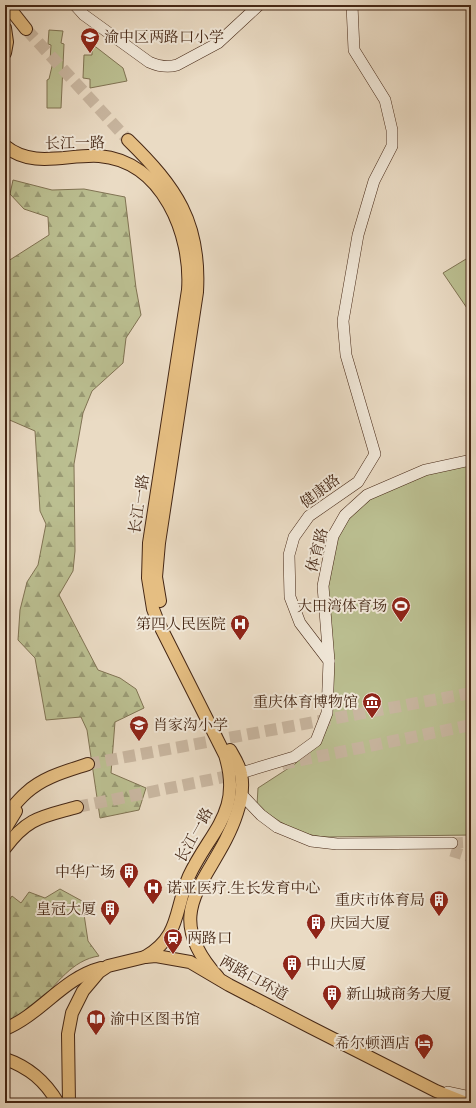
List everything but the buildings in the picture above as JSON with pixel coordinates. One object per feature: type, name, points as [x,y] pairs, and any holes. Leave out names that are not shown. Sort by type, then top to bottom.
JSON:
[{"type":"main road","points":[[5,53],[6,30],[14,24],[26,29],[7,5]]},
{"type":"main road","name":"长江一路","points":[[5,146],[12,152],[33,159],[42,160],[90,156],[126,158],[132,148],[128,140],[157,170],[176,196],[188,219],[197,260],[197,292],[159,543],[156,574],[158,593],[166,619],[241,773],[242,795],[232,828],[201,881],[191,910],[190,926],[192,938],[206,964],[218,977]]},
{"type":"main road","name":"长江一路","points":[[111,158],[122,161],[139,171],[161,192],[179,222],[189,261],[188,290],[149,543],[148,578],[152,602],[158,622],[225,755],[230,780],[230,793],[224,816],[219,828],[190,875],[166,941],[156,951],[145,957]]},
{"type":"main road","points":[[5,803],[52,776],[88,764]]},
{"type":"main road","points":[[5,816],[26,792]]},
{"type":"main road","points":[[5,829],[26,792]]},
{"type":"main road","points":[[5,848],[19,830],[27,823],[77,807]]},
{"type":"main road","points":[[176,917],[177,924],[182,926],[191,910]]},
{"type":"main road","name":"两路口环道","points":[[69,1103],[67,1047],[72,1013],[82,991],[95,976],[108,966],[145,957],[182,959],[200,966],[236,989],[436,1091],[466,1103]]},
{"type":"main road","points":[[5,1029],[40,1007],[64,986],[83,974],[108,966]]},
{"type":"main road","points":[[5,1059],[29,1070],[42,1080],[56,1099]]},
{"type":"main road","points":[[436,1091],[441,1103]]},
{"type":"street","points":[[75,5],[84,16],[148,62],[156,65],[171,67],[178,65],[218,43],[259,5]]},
{"type":"street","name":"健康路","points":[[329,662],[300,623],[290,597],[289,555],[294,536],[309,516],[358,482],[375,454],[346,356],[343,321],[358,235],[374,181],[392,146],[392,130],[385,100],[354,50],[352,5]]},
{"type":"street","name":"体育路","points":[[329,662],[323,586],[333,536],[345,515],[367,495],[382,488],[424,470],[471,460]]},
{"type":"street","points":[[241,773],[294,757],[316,741],[327,713],[329,662]]},
{"type":"street","points":[[242,795],[261,815],[273,824],[287,833],[311,841],[337,844],[406,843],[451,847]]},
{"type":"street","points":[[436,1091],[471,1097]]},
{"type":"green space","points":[[49,30],[63,31],[61,43],[64,44],[61,108],[47,108],[47,80],[49,79],[53,62],[50,61],[51,45],[48,44]]},
{"type":"green space","points":[[92,44],[123,68],[127,81],[90,88],[90,79],[83,78],[84,55],[92,55]]},
{"type":"green space","points":[[13,180],[52,190],[84,189],[125,197],[136,288],[141,315],[126,338],[123,363],[92,391],[83,413],[74,464],[75,551],[73,571],[59,595],[98,670],[120,678],[136,689],[144,708],[115,722],[111,773],[146,788],[139,810],[100,818],[87,730],[81,717],[46,720],[35,658],[18,640],[20,610],[27,582],[38,565],[46,524],[40,511],[35,431],[5,418],[5,263],[49,235],[48,217],[24,209],[10,194]]},
{"type":"green space","points":[[471,256],[471,314],[443,273]]},
{"type":"green space","name":"大田湾体育场","points":[[471,465],[471,835],[325,837],[306,834],[289,827],[257,805],[258,788],[295,764],[317,743],[331,713],[327,586],[337,537],[349,517],[371,498],[427,474]]},
{"type":"green space","points":[[60,889],[82,901],[88,941],[99,956],[89,958],[81,962],[66,974],[39,1002],[5,1024],[5,906],[12,896],[21,903],[29,892],[45,898]]},
{"type":"tunnel","points":[[26,29],[128,140]]},
{"type":"tunnel","points":[[88,764],[471,693]]},
{"type":"tunnel","points":[[282,764],[471,725]]},
{"type":"tunnel","points":[[77,807],[238,774]]},
{"type":"tunnel","points":[[452,843],[471,842]]},
{"type":"tunnel","points":[[451,851],[471,857]]},
{"type":"railway","points":[[5,1043],[9,1042]]},
{"type":"place","name":"渝中区两路口小学","points":[[90,54]]},
{"type":"place","name":"大田湾体育场","points":[[401,623]]},
{"type":"place","name":"第四人民医院","points":[[240,641]]},
{"type":"place","name":"重庆体育博物馆","points":[[372,719]]},
{"type":"place","name":"肖家沟小学","points":[[139,742]]},
{"type":"place","name":"中华广场","points":[[129,889]]},
{"type":"place","name":"诺亚医疗.生长发育中心","points":[[153,905]]},
{"type":"place","name":"重庆市体育局","points":[[439,917]]},
{"type":"place","name":"皇冠大厦","points":[[110,926]]},
{"type":"place","name":"庆园大厦","points":[[316,940]]},
{"type":"place","name":"两路口","points":[[173,955]]},
{"type":"place","name":"中山大厦","points":[[292,981]]},
{"type":"place","name":"新山城商务大厦","points":[[332,1011]]},
{"type":"place","name":"渝中区图书馆","points":[[96,1036]]},
{"type":"place","name":"希尔顿酒店","points":[[424,1060]]}]
